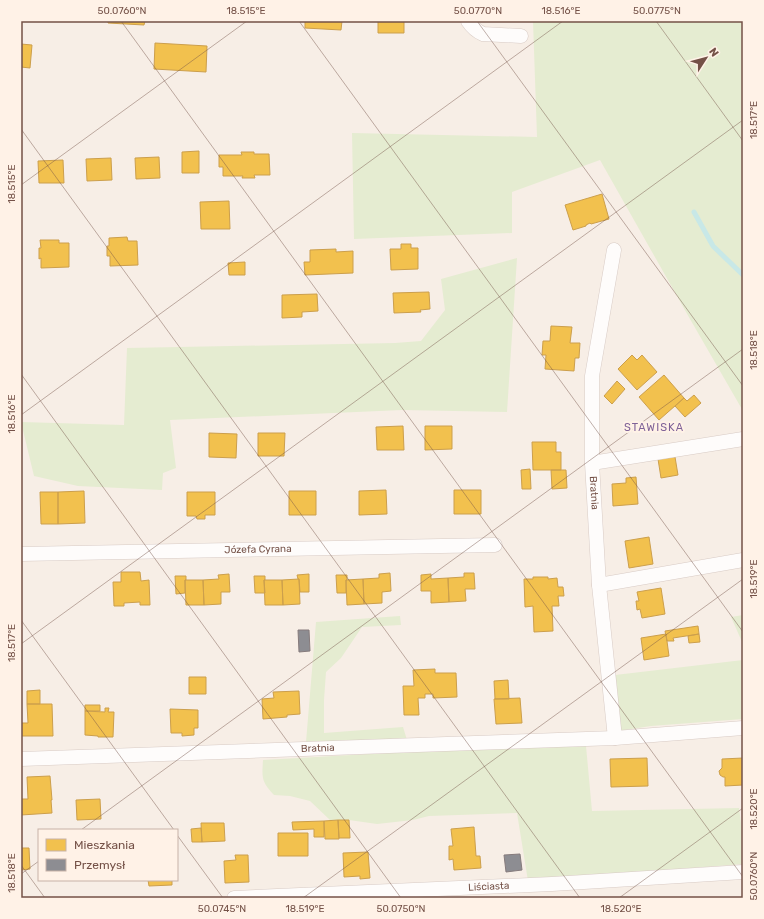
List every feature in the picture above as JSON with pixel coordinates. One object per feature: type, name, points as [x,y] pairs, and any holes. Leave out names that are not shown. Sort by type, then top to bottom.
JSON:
[{"type":"street","points":[[468,21],[474,29],[483,34],[521,36]]},
{"type":"street","name":"Bratnia","points":[[614,250],[592,376],[592,463],[599,585],[615,738]]},
{"type":"street","points":[[592,463],[743,439]]},
{"type":"street","name":"Józefa Cyrana","points":[[21,554],[495,545]]},
{"type":"street","points":[[599,585],[743,560]]},
{"type":"street","name":"Bratnia","points":[[21,760],[615,738],[743,728]]},
{"type":"street","name":"Liściasta","points":[[234,898],[552,884],[743,872]]},
{"type":"green space","points":[[533,21],[743,21],[743,411],[600,160],[512,192],[512,233],[354,239],[352,133],[537,137]]},
{"type":"green space","points":[[517,258],[507,412],[402,410],[170,420],[176,468],[163,473],[162,490],[78,486],[34,476],[21,422],[124,425],[127,348],[395,343],[421,341],[445,310],[441,279]]},
{"type":"green space","points":[[743,615],[743,644],[731,617]]},
{"type":"green space","points":[[400,616],[401,625],[362,627],[341,658],[326,672],[324,733],[403,727],[407,740],[306,742],[316,622]]},
{"type":"green space","points":[[743,660],[743,719],[651,726],[618,731],[615,675]]},
{"type":"green space","points":[[586,746],[592,811],[739,808],[743,838],[743,864],[528,881],[517,813],[429,816],[413,820],[377,824],[349,820],[330,820],[310,801],[290,796],[274,795],[263,779],[263,760],[422,751]]},
{"type":"building: Mieszkania","points":[[108,21],[145,21],[144,25],[108,23]]},
{"type":"building: Mieszkania","points":[[305,21],[342,21],[341,30],[305,28]]},
{"type":"building: Mieszkania","points":[[378,21],[404,21],[404,33],[378,33]]},
{"type":"building: Mieszkania","points":[[155,43],[207,46],[206,72],[154,69]]},
{"type":"building: Mieszkania","points":[[21,44],[32,45],[30,68],[21,67]]},
{"type":"building: Mieszkania","points":[[199,151],[199,173],[182,173],[182,152]]},
{"type":"building: Mieszkania","points":[[241,152],[269,154],[270,175],[254,175],[255,178],[242,178],[243,176],[223,176],[223,167],[219,167],[219,155],[242,155]]},
{"type":"building: Mieszkania","points":[[159,157],[160,178],[136,179],[135,158]]},
{"type":"building: Mieszkania","points":[[111,158],[112,180],[87,181],[86,159]]},
{"type":"building: Mieszkania","points":[[63,160],[64,183],[39,183],[38,161]]},
{"type":"building: Mieszkania","points":[[602,194],[609,219],[590,223],[586,226],[573,230],[565,205]]},
{"type":"building: Mieszkania","points":[[229,201],[230,229],[201,229],[200,202]]},
{"type":"building: Mieszkania","points":[[127,237],[128,241],[137,241],[138,265],[110,266],[110,256],[107,256],[109,238]]},
{"type":"building: Mieszkania","points":[[40,240],[59,240],[59,243],[69,243],[69,267],[41,268],[41,258],[39,259],[39,248],[41,248]]},
{"type":"building: Mieszkania","points":[[401,244],[411,244],[411,248],[418,248],[418,269],[391,270],[390,249],[401,249]]},
{"type":"building: Mieszkania","points":[[336,249],[336,252],[353,251],[353,273],[305,275],[304,262],[310,262],[310,250]]},
{"type":"building: Mieszkania","points":[[245,262],[245,275],[229,275],[228,263]]},
{"type":"building: Mieszkania","points":[[429,292],[430,309],[420,310],[421,312],[394,313],[393,293]]},
{"type":"building: Mieszkania","points":[[317,294],[318,311],[302,312],[302,317],[282,318],[282,295]]},
{"type":"building: Mieszkania","points":[[551,326],[572,327],[570,343],[580,343],[579,358],[575,358],[574,371],[545,369],[546,355],[542,355],[543,341],[550,341]]},
{"type":"building: Mieszkania","points":[[632,355],[637,360],[642,355],[657,372],[637,390],[618,369]]},
{"type":"building: Mieszkania","points":[[664,375],[684,398],[659,420],[639,397]]},
{"type":"building: Mieszkania","points":[[617,381],[625,389],[612,404],[604,396]]},
{"type":"building: Mieszkania","points":[[694,395],[701,403],[685,417],[675,406],[684,398],[687,401]]},
{"type":"building: Mieszkania","points":[[403,426],[404,450],[377,450],[376,427]]},
{"type":"building: Mieszkania","points":[[425,426],[452,426],[452,449],[425,450]]},
{"type":"building: Mieszkania","points":[[209,433],[237,434],[236,458],[209,457]]},
{"type":"building: Mieszkania","points":[[258,433],[285,433],[284,456],[258,456]]},
{"type":"building: Mieszkania","points":[[532,442],[556,442],[556,452],[561,452],[561,470],[533,470]]},
{"type":"building: Mieszkania","points":[[675,457],[678,475],[661,478],[658,459]]},
{"type":"building: Mieszkania","points":[[530,469],[531,489],[522,489],[521,470]]},
{"type":"building: Mieszkania","points":[[551,470],[566,470],[567,488],[552,489]]},
{"type":"building: Mieszkania","points":[[636,477],[638,504],[613,506],[612,484],[626,483],[626,478]]},
{"type":"building: Mieszkania","points":[[386,490],[387,514],[359,515],[359,491]]},
{"type":"building: Mieszkania","points":[[454,490],[481,490],[481,514],[454,514]]},
{"type":"building: Mieszkania","points":[[84,491],[85,523],[58,524],[58,492]]},
{"type":"building: Mieszkania","points":[[289,491],[316,491],[316,515],[289,515]]},
{"type":"building: Mieszkania","points":[[40,492],[58,492],[58,524],[41,524]]},
{"type":"building: Mieszkania","points":[[187,492],[215,492],[215,515],[205,515],[205,519],[197,519],[196,516],[187,516]]},
{"type":"building: Mieszkania","points":[[649,537],[653,564],[629,568],[625,541]]},
{"type":"building: Mieszkania","points":[[121,572],[140,572],[141,581],[149,580],[150,605],[140,605],[140,602],[124,603],[124,606],[114,606],[113,582],[121,582]]},
{"type":"building: Mieszkania","points":[[390,573],[391,591],[382,592],[382,603],[364,604],[363,579],[379,578],[379,574]]},
{"type":"building: Mieszkania","points":[[464,573],[474,573],[475,589],[465,589],[466,601],[449,602],[448,578],[464,577]]},
{"type":"building: Mieszkania","points":[[229,574],[230,592],[221,592],[221,604],[204,605],[203,580],[219,579],[218,575]]},
{"type":"building: Mieszkania","points":[[309,574],[309,592],[300,592],[299,579],[297,575]]},
{"type":"building: Mieszkania","points":[[431,574],[431,579],[448,578],[449,602],[431,603],[431,591],[421,591],[421,575]]},
{"type":"building: Mieszkania","points":[[336,575],[347,575],[346,593],[337,593]]},
{"type":"building: Mieszkania","points":[[175,576],[186,576],[185,593],[176,594]]},
{"type":"building: Mieszkania","points":[[254,576],[265,576],[265,593],[255,593]]},
{"type":"building: Mieszkania","points":[[533,577],[548,577],[548,579],[557,578],[558,587],[563,587],[564,596],[558,596],[559,606],[552,606],[553,631],[534,632],[533,606],[525,607],[524,579],[533,579]]},
{"type":"building: Mieszkania","points":[[299,579],[300,604],[283,605],[282,580]]},
{"type":"building: Mieszkania","points":[[363,579],[364,604],[347,605],[346,580]]},
{"type":"building: Mieszkania","points":[[185,580],[203,580],[204,605],[186,605]]},
{"type":"building: Mieszkania","points":[[264,580],[282,580],[283,605],[265,605]]},
{"type":"building: Mieszkania","points":[[661,588],[665,614],[642,618],[640,609],[637,610],[636,601],[639,601],[637,592]]},
{"type":"building: Mieszkania","points":[[698,626],[699,634],[673,638],[674,641],[667,641],[665,631]]},
{"type":"building: Mieszkania","points":[[666,634],[669,656],[644,660],[641,638]]},
{"type":"building: Mieszkania","points":[[699,634],[700,642],[689,643],[688,636]]},
{"type":"building: Mieszkania","points":[[435,669],[435,673],[456,673],[457,697],[433,698],[433,694],[425,694],[425,698],[418,698],[419,715],[404,715],[403,686],[414,686],[413,670]]},
{"type":"building: Mieszkania","points":[[189,677],[206,677],[206,694],[189,694]]},
{"type":"building: Mieszkania","points":[[508,680],[509,699],[495,699],[494,681]]},
{"type":"building: Mieszkania","points":[[40,690],[40,704],[27,704],[27,691]]},
{"type":"building: Mieszkania","points":[[299,691],[300,714],[287,715],[287,717],[263,719],[262,699],[274,698],[273,692]]},
{"type":"building: Mieszkania","points":[[520,698],[522,723],[496,724],[494,699]]},
{"type":"building: Mieszkania","points":[[27,704],[52,704],[53,736],[21,736],[21,723],[28,723]]},
{"type":"building: Mieszkania","points":[[85,705],[100,705],[100,711],[85,711]]},
{"type":"building: Mieszkania","points":[[105,708],[109,708],[108,712],[114,712],[113,737],[85,735],[85,711],[105,712]]},
{"type":"building: Mieszkania","points":[[170,709],[198,710],[198,728],[194,728],[194,735],[182,736],[182,733],[171,733]]},
{"type":"building: Mieszkania","points":[[647,758],[648,786],[611,787],[610,759]]},
{"type":"building: Mieszkania","points":[[743,758],[743,785],[725,786],[725,777],[720,775],[719,771],[722,768],[722,759]]},
{"type":"building: Mieszkania","points":[[50,776],[52,813],[21,815],[21,799],[28,799],[27,777]]},
{"type":"building: Mieszkania","points":[[100,799],[101,819],[77,820],[76,800]]},
{"type":"building: Mieszkania","points":[[338,820],[349,820],[350,838],[339,838]]},
{"type":"building: Mieszkania","points":[[338,820],[339,839],[325,839],[324,821]]},
{"type":"building: Mieszkania","points":[[324,821],[324,837],[314,837],[314,829],[293,830],[292,822]]},
{"type":"building: Mieszkania","points":[[201,823],[224,823],[225,841],[202,842]]},
{"type":"building: Mieszkania","points":[[474,827],[476,856],[480,856],[481,868],[454,870],[453,859],[449,860],[449,846],[453,846],[451,829]]},
{"type":"building: Mieszkania","points":[[201,828],[202,842],[192,842],[191,829]]},
{"type":"building: Mieszkania","points":[[278,833],[308,833],[308,856],[278,856]]},
{"type":"building: Mieszkania","points":[[21,848],[29,848],[30,869],[21,870]]},
{"type":"building: Mieszkania","points":[[368,852],[370,878],[360,879],[360,876],[344,877],[343,853]]},
{"type":"building: Mieszkania","points":[[235,855],[248,855],[249,882],[225,883],[224,861],[236,860]]},
{"type":"building: Mieszkania","points":[[148,881],[172,881],[172,885],[149,886]]},
{"type":"building: Przemysł","points":[[298,630],[309,630],[310,651],[299,652]]},
{"type":"building: Przemysł","points":[[520,854],[522,870],[506,872],[504,855]]},
{"type":"waterway","points":[[694,212],[713,246],[743,275]]},
{"type":"district","name":"STAWISKA","points":[[654,427]]}]
